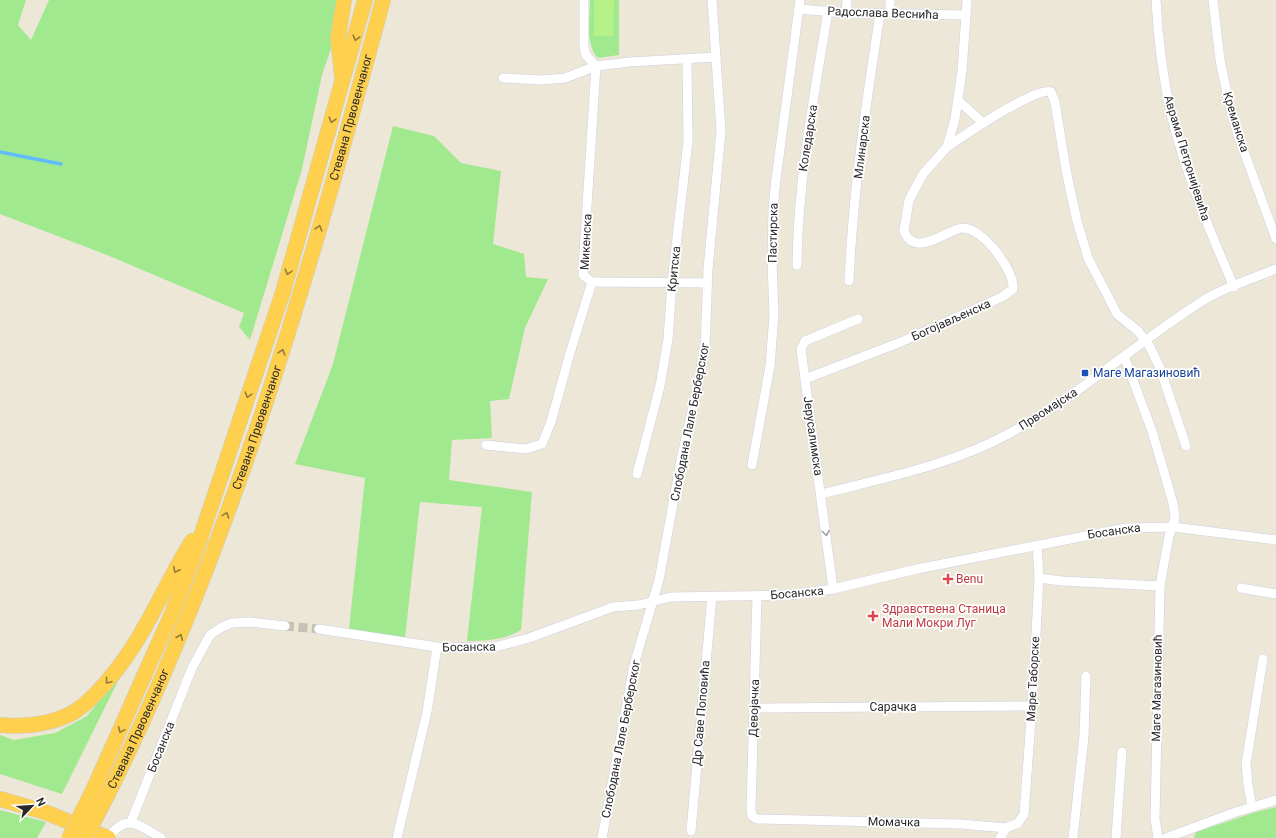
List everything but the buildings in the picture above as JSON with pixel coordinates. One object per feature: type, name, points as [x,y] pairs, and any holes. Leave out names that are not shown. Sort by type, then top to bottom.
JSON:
[{"type":"highway","points":[[343,83],[338,38],[344,0]]},
{"type":"highway","name":"Стевана Првовенчаног","points":[[85,838],[101,791],[173,611],[209,513],[282,292],[343,83],[365,0]]},
{"type":"highway","name":"Стевана Првовенчаног","points":[[69,838],[135,740],[206,572],[243,467],[297,304],[383,0]]},
{"type":"highway","points":[[0,725],[31,726],[56,719],[74,712],[103,686],[129,655],[159,603],[186,550],[209,513]]},
{"type":"highway","points":[[0,799],[44,812],[108,838]]},
{"type":"street","points":[[584,0],[584,48],[586,55],[596,66]]},
{"type":"street","name":"Слободана Лале Берберског","points":[[602,838],[634,665],[640,640],[653,601],[672,515],[682,455],[701,372],[706,339],[707,283],[720,131],[712,0]]},
{"type":"street","points":[[846,13],[847,0]]},
{"type":"street","points":[[890,0],[890,14]]},
{"type":"street","points":[[947,147],[959,101],[967,0]]},
{"type":"street","name":"Аврама Петронијевића","points":[[1156,0],[1161,62],[1172,119],[1204,217],[1234,287]]},
{"type":"street","name":"Креманска","points":[[1213,0],[1220,60],[1238,135],[1276,239]]},
{"type":"street","name":"Радослава Веснића","points":[[800,4],[828,12],[966,15]]},
{"type":"street","name":"Пастирска","points":[[752,465],[770,366],[774,316],[772,261],[774,202],[800,4]]},
{"type":"street","name":"Коледарска","points":[[797,265],[802,166],[828,12]]},
{"type":"street","name":"Млинарска","points":[[849,281],[851,235],[868,95],[880,14]]},
{"type":"street","points":[[503,78],[541,80],[565,78],[596,66],[630,62],[687,60],[716,57]]},
{"type":"street","name":"Критска","points":[[637,474],[664,364],[688,141],[687,60]]},
{"type":"street","name":"Микенска","points":[[486,445],[526,449],[542,444],[552,422],[570,353],[592,282],[583,275],[583,268],[596,66]]},
{"type":"street","points":[[947,147],[983,123],[1024,99],[1045,91],[1051,92],[1055,102],[1067,177],[1077,221],[1088,258],[1117,314],[1133,326],[1146,340],[1158,363],[1186,446]]},
{"type":"street","points":[[959,101],[983,123]]},
{"type":"street","name":"Богојављенска","points":[[805,378],[901,342],[1012,291],[1013,282],[994,248],[987,241],[973,232],[966,228],[959,229],[938,239],[925,243],[914,241],[908,237],[903,227],[909,200],[923,174],[947,147]]},
{"type":"street","name":"Првомајска","points":[[820,494],[924,467],[990,443],[1042,414],[1205,300],[1234,287],[1275,272]]},
{"type":"street","points":[[592,282],[707,283]]},
{"type":"street","name":"Јерусалимска","points":[[833,589],[801,349],[802,344],[805,341],[858,319]]},
{"type":"street","name":"Маге Магазиновић","points":[[1124,356],[1152,431],[1173,503],[1175,518],[1169,536],[1160,586],[1155,819],[1158,838]]},
{"type":"street","name":"Босанска","points":[[319,629],[437,647],[476,649],[505,645],[605,609],[638,605],[671,597],[790,595],[833,589],[917,569],[1126,528],[1173,527],[1276,540]]},
{"type":"street","name":"Маре Таборске","points":[[1006,828],[1018,823],[1024,814],[1039,578],[1037,545]]},
{"type":"street","points":[[1039,578],[1062,581],[1160,586]]},
{"type":"street","points":[[1242,588],[1276,594]]},
{"type":"street","name":"Др Саве Поповића","points":[[691,831],[712,596]]},
{"type":"street","name":"Девојачка","points":[[757,596],[751,809],[752,816],[757,819]]},
{"type":"street","name":"Босанска","points":[[131,822],[192,668],[210,635],[222,627],[237,623],[285,626]]},
{"type":"street","points":[[397,838],[427,712],[437,647]]},
{"type":"street","points":[[1252,807],[1246,764],[1262,659]]},
{"type":"street","points":[[1073,838],[1084,736],[1086,676]]},
{"type":"street","name":"Сарачка","points":[[755,708],[1032,706]]},
{"type":"street","points":[[1116,838],[1122,752]]},
{"type":"street","points":[[1166,838],[1252,807],[1276,800]]},
{"type":"street","name":"Момачка","points":[[757,819],[961,824],[1006,828]]},
{"type":"street","points":[[108,838],[118,826],[125,822],[131,822],[161,838]]},
{"type":"street","points":[[1000,838],[1006,828]]},
{"type":"green space","points":[[0,0],[26,0],[18,25],[31,40],[49,0],[340,0],[335,37],[322,75],[302,169],[250,340],[239,327],[244,313],[107,255],[0,214]]},
{"type":"green space","points":[[590,0],[619,0],[619,55],[598,58],[594,52],[591,46],[589,30]]},
{"type":"green space","points":[[594,0],[614,0],[613,36],[594,36]]},
{"type":"green space","points":[[393,126],[434,136],[461,163],[501,171],[493,244],[524,254],[526,277],[548,279],[525,328],[509,399],[490,401],[492,438],[452,440],[449,480],[532,492],[521,630],[508,636],[495,639],[467,641],[482,507],[420,502],[405,638],[349,629],[365,478],[295,464],[333,364]]},
{"type":"green space","points":[[123,671],[62,794],[0,774],[0,735],[14,740],[55,733],[87,716]]},
{"type":"green space","points":[[1276,807],[1276,838],[1194,838],[1196,832]]},
{"type":"green space","points":[[0,810],[46,822],[37,838],[0,838]]},
{"type":"waterway","points":[[0,152],[61,164]]},
{"type":"tunnel","points":[[285,626],[319,629]]},
{"type":"place","name":"Маге Магазиновић","points":[[1085,373]]},
{"type":"place","name":"Benu","points":[[948,579]]},
{"type":"place","name":"Здравствена Станица Мали Мокри Луг","points":[[873,616]]}]
